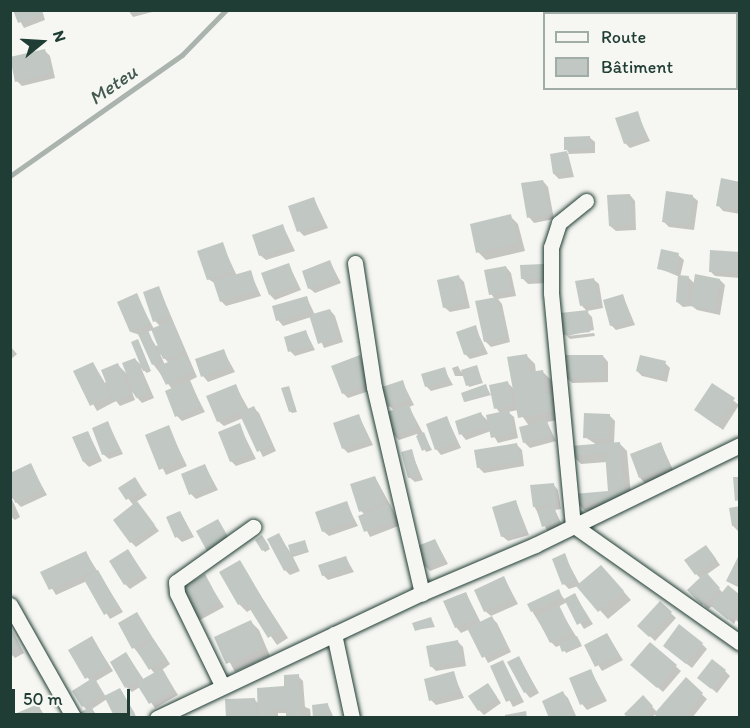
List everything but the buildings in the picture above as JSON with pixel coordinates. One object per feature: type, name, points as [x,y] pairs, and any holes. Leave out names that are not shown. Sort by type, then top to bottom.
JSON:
[{"type":"street","points":[[586,201],[559,223],[551,247],[551,293],[573,525],[740,643]]},
{"type":"street","points":[[355,263],[374,387],[422,593]]},
{"type":"street","points":[[157,717],[222,685],[573,525],[740,445]]},
{"type":"street","points":[[222,685],[176,582],[253,527]]},
{"type":"street","points":[[10,604],[74,717]]},
{"type":"street","points":[[334,634],[352,717]]},
{"type":"waterway","name":"Meteu","points":[[10,176],[182,55],[226,10]]}]
